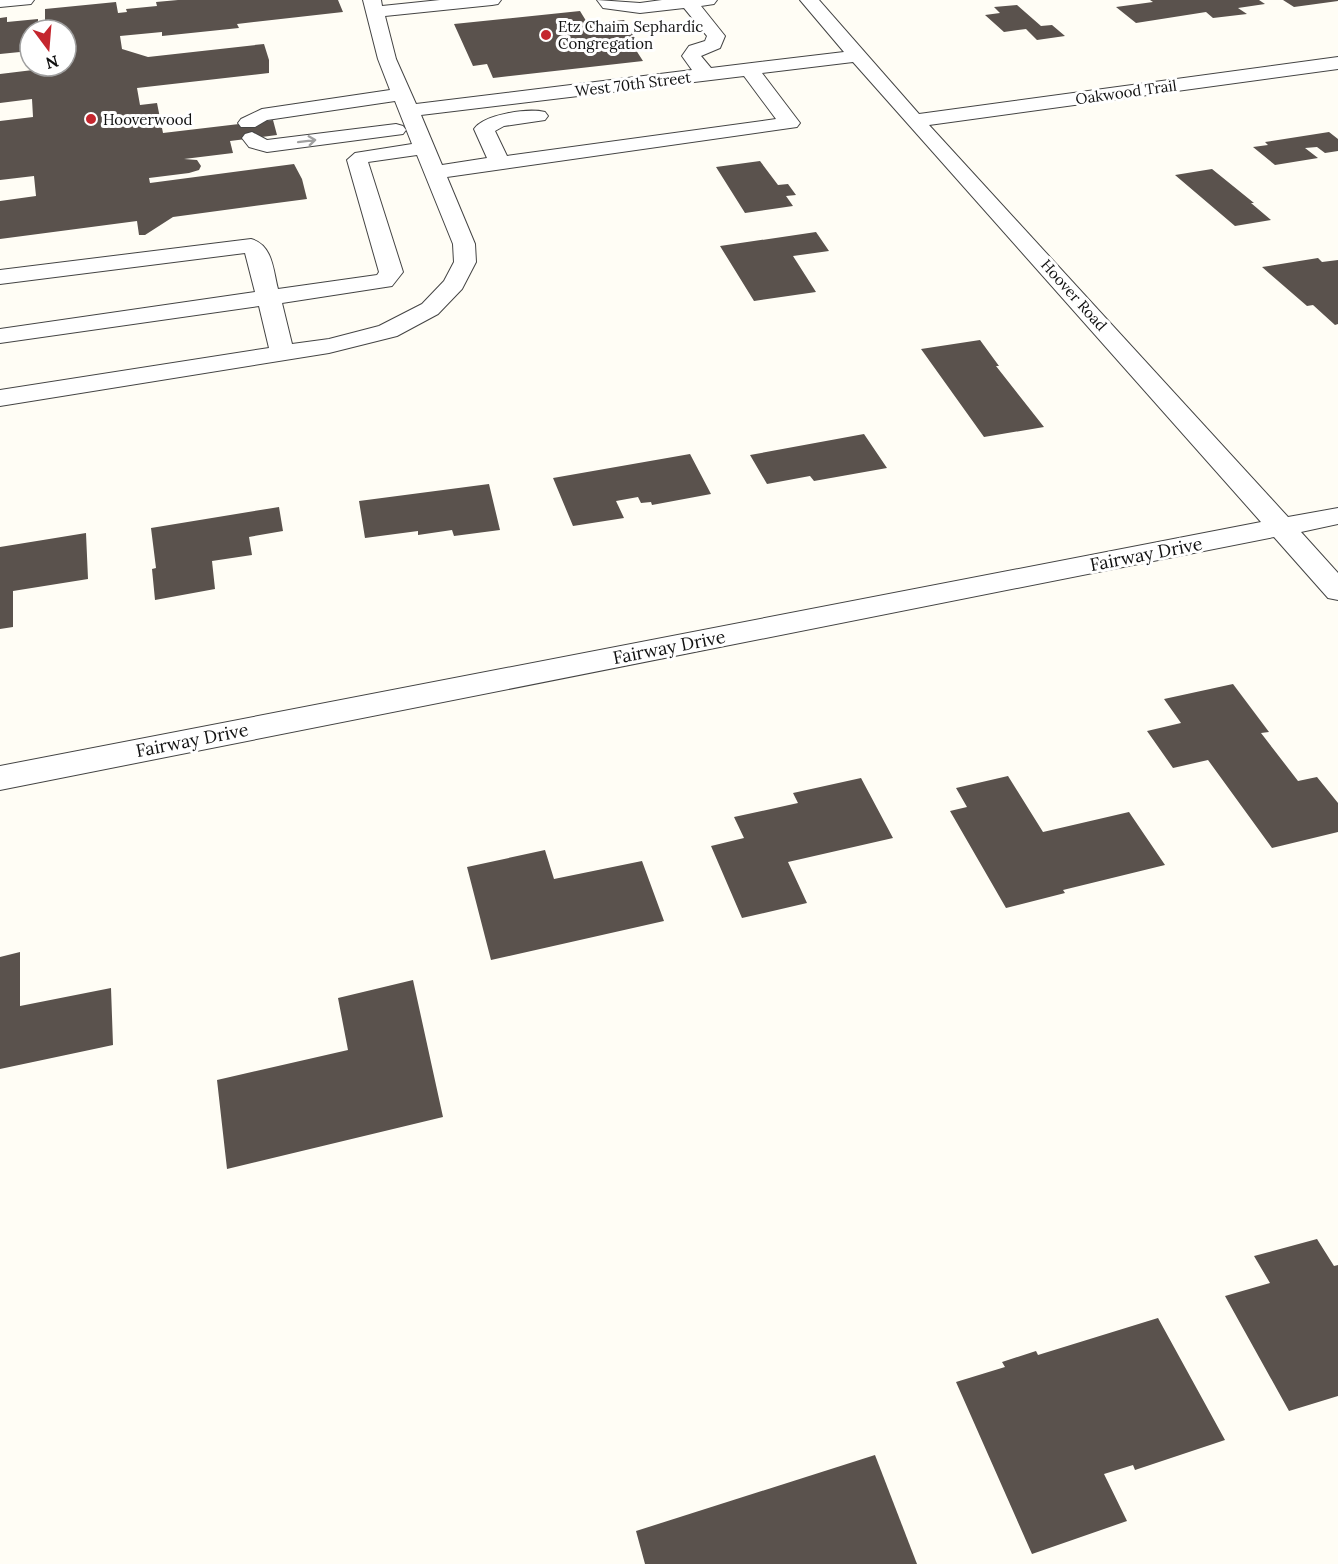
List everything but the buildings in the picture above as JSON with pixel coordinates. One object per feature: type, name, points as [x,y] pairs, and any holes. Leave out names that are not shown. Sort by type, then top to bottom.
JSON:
[{"type":"street","points":[[0,2],[25,0]]},
{"type":"street","points":[[0,398],[328,346],[388,331],[430,309],[454,284],[465,262],[464,244],[387,59],[374,6],[492,0]]},
{"type":"street","points":[[606,0],[609,4],[640,8],[708,0]]},
{"type":"street","name":"Hoover Road","points":[[808,0],[914,121],[1089,311],[1338,591]]},
{"type":"street","points":[[688,2],[716,36],[713,44],[696,50],[692,56],[706,75]]},
{"type":"street","name":"West 70th Street","points":[[412,120],[706,75],[858,56]]},
{"type":"street","name":"Oakwood Trail","points":[[914,121],[1338,63]]},
{"type":"street","points":[[435,172],[790,123],[749,69]]},
{"type":"street","points":[[740,91],[763,88]]},
{"type":"street","points":[[500,163],[484,129],[499,122],[557,114]]},
{"type":"street","points":[[262,115],[412,120],[267,146],[255,143],[250,130],[262,115]]},
{"type":"street","points":[[0,336],[384,281],[391,272],[357,160],[412,120]]},
{"type":"street","points":[[0,276],[251,246],[256,251],[282,354]]},
{"type":"street","name":"Fairway Drive","points":[[0,778],[1338,516]]},
{"type":"place","name":"Etz Chaim Sephardic Congregation","points":[[546,35]]},
{"type":"place","name":"Hooverwood","points":[[91,119]]}]
